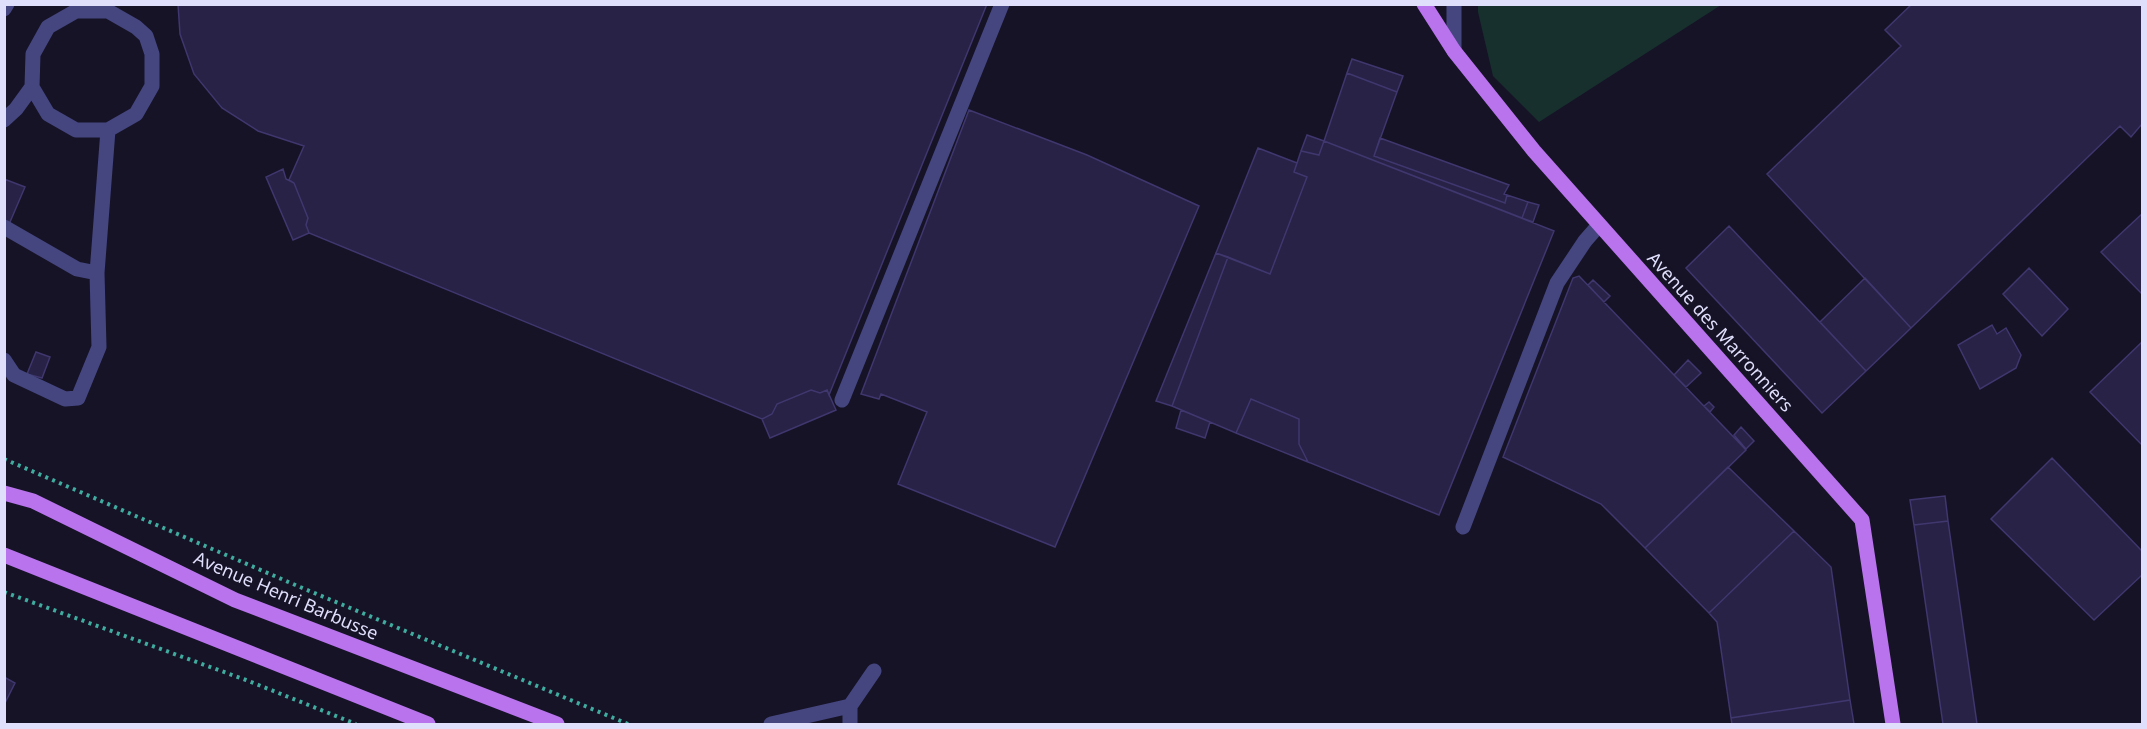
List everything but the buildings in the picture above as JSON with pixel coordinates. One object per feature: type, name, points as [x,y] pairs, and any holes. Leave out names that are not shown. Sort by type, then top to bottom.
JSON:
[{"type":"main road","name":"Avenue des Marronniers","points":[[1424,4],[1454,51],[1534,151],[1862,520],[1893,724]]},
{"type":"main road","name":"Avenue Henri Barbusse","points":[[4,493],[33,501],[235,600],[557,724]]},
{"type":"main road","points":[[4,555],[428,724]]},
{"type":"lane","points":[[4,9],[7,4]]},
{"type":"lane","points":[[842,400],[1002,4]]},
{"type":"lane","points":[[1454,4],[1454,51]]},
{"type":"lane","points":[[75,8],[108,11],[127,21],[146,36],[152,54],[152,86],[136,114],[108,130],[76,130],[67,125],[48,114],[32,87],[33,54],[48,27],[75,8]]},
{"type":"lane","points":[[4,120],[16,109],[32,87]]},
{"type":"lane","points":[[4,360],[14,375],[65,399],[78,398],[99,347],[97,273],[108,130]]},
{"type":"lane","points":[[1463,527],[1557,283],[1585,241],[1599,225]]},
{"type":"lane","points":[[4,227],[77,269],[97,273]]},
{"type":"lane","points":[[850,724],[850,706],[874,671]]},
{"type":"lane","points":[[771,724],[850,706]]},
{"type":"path","points":[[4,459],[300,587],[628,724]]},
{"type":"path","points":[[4,592],[246,680],[356,724]]},
{"type":"green space","points":[[1478,4],[1721,5],[1539,122],[1493,76]]}]
